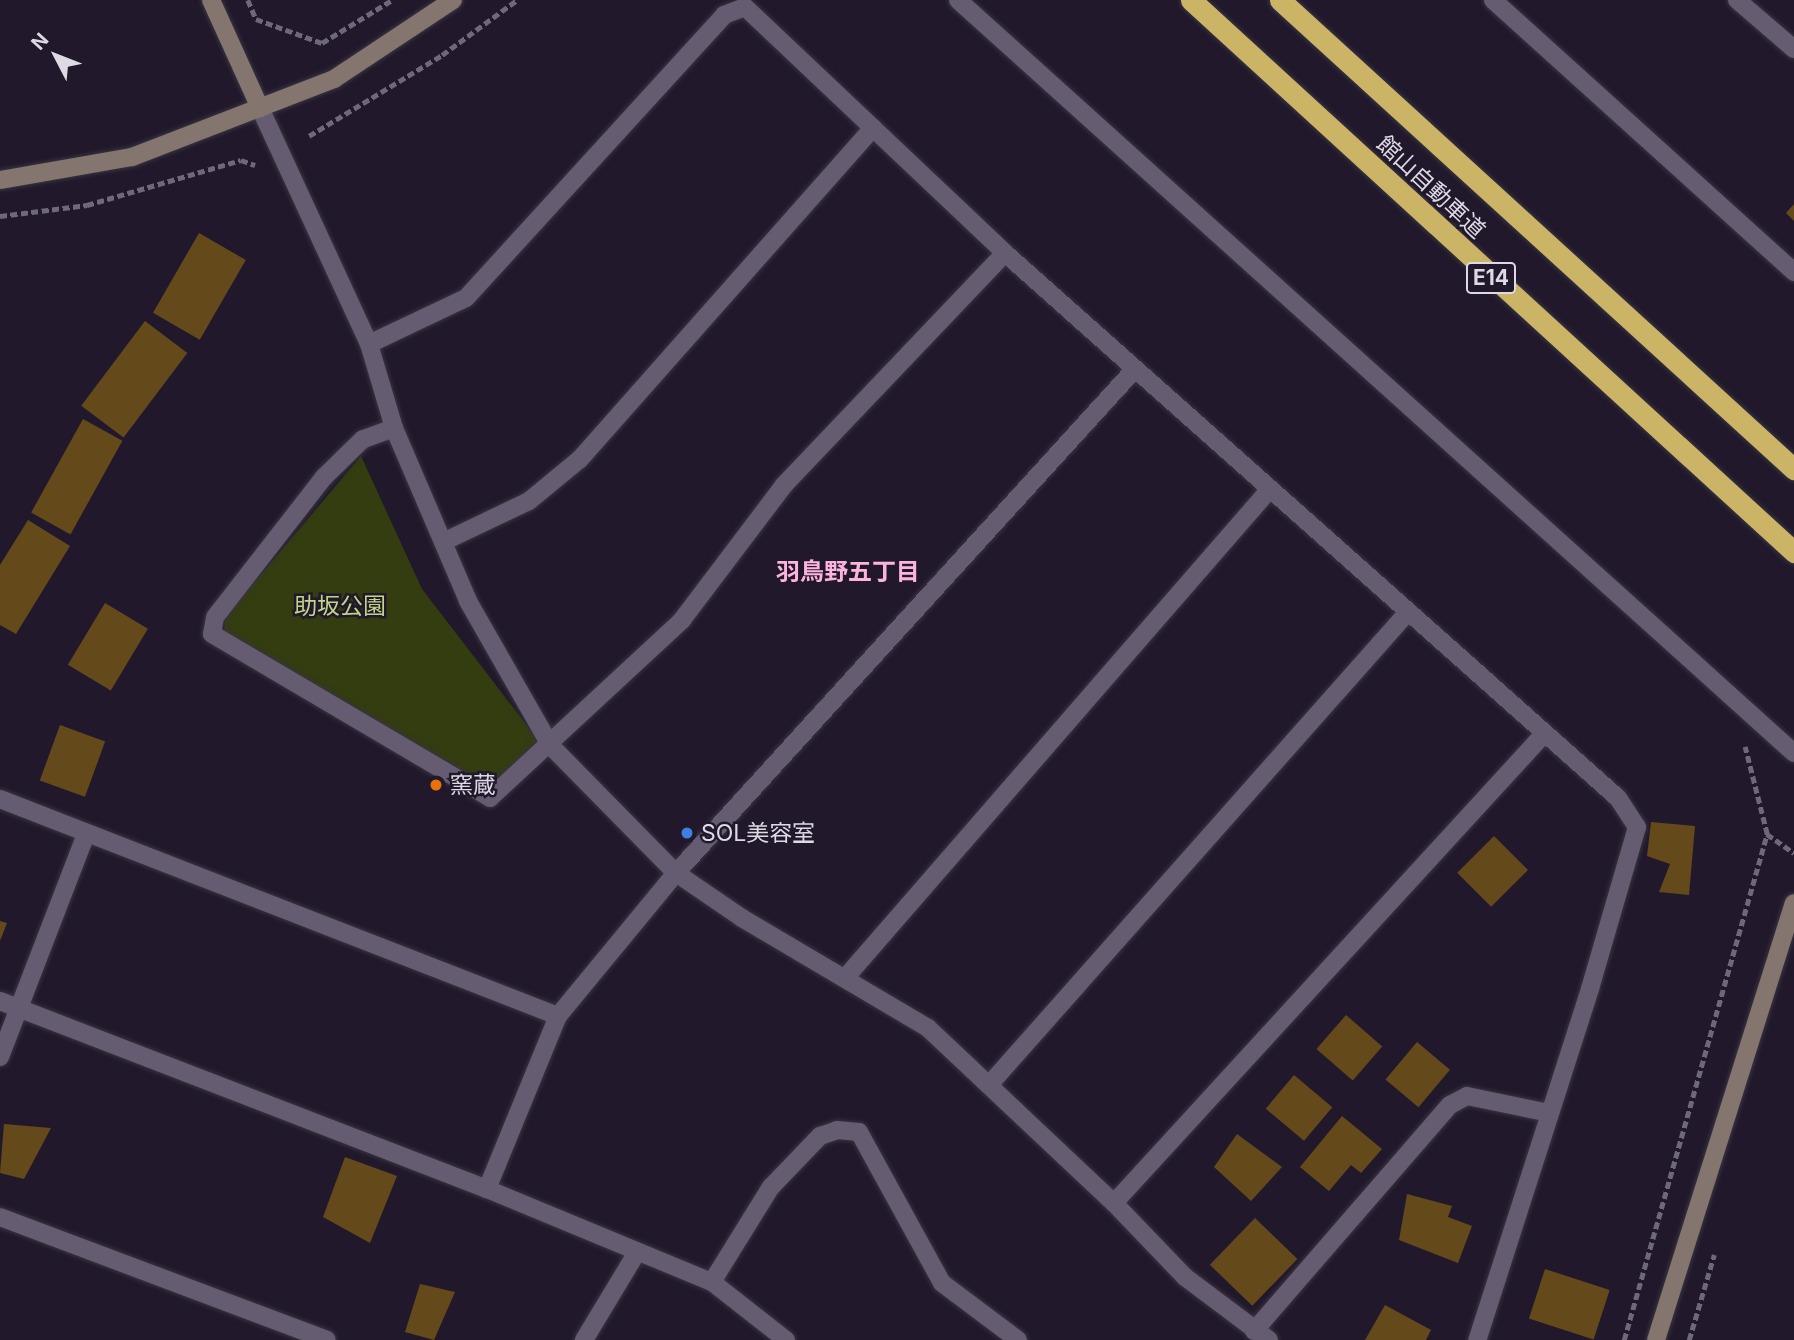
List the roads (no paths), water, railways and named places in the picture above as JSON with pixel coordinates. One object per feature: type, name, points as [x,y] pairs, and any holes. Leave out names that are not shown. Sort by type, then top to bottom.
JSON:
[{"type":"highway","name":"館山自動車道","points":[[1191,0],[1794,552]]},
{"type":"highway","name":"館山自動車道","points":[[1280,0],[1794,469]]},
{"type":"street","points":[[211,0],[369,344],[394,428],[468,601],[550,745],[676,873],[742,918],[846,977],[928,1028],[1114,1203],[1185,1277],[1261,1336],[1450,1105],[1467,1097],[1549,1113]]},
{"type":"street","points":[[0,180],[132,157],[334,79],[453,0]]},
{"type":"street","points":[[958,0],[1794,753]]},
{"type":"street","points":[[1493,0],[1794,272]]},
{"type":"street","points":[[1737,0],[1794,49]]},
{"type":"street","points":[[369,344],[466,298],[724,15],[745,7],[1005,253],[1134,370],[1543,735],[1618,798],[1637,827],[1477,1340]]},
{"type":"street","points":[[443,542],[529,501],[580,459],[873,128]]},
{"type":"street","points":[[394,428],[363,439],[324,477],[215,617],[212,634],[490,798],[682,620],[783,485],[1005,253]]},
{"type":"street","points":[[487,1189],[558,1016],[676,873],[1134,370]]},
{"type":"street","points":[[846,977],[1269,490]]},
{"type":"street","points":[[989,1085],[1407,613]]},
{"type":"street","points":[[1114,1203],[1543,735]]},
{"type":"street","points":[[0,799],[558,1016]]},
{"type":"street","points":[[0,1058],[86,834]]},
{"type":"street","points":[[1656,1340],[1794,903]]},
{"type":"street","points":[[0,1001],[487,1189],[712,1282],[786,1340]]},
{"type":"street","points":[[712,1282],[771,1187],[820,1136],[837,1130],[859,1132],[942,1283],[1018,1340]]},
{"type":"street","points":[[0,1217],[327,1340]]},
{"type":"street","points":[[584,1340],[637,1252]]},
{"type":"place","name":"窯蔵","points":[[436,785]]},
{"type":"place","name":"SOL美容室","points":[[687,833]]},
{"type":"district","name":"羽鳥野五丁目","points":[[848,572]]},
{"type":"park label","name":"助坂公園","points":[[340,606]]}]
